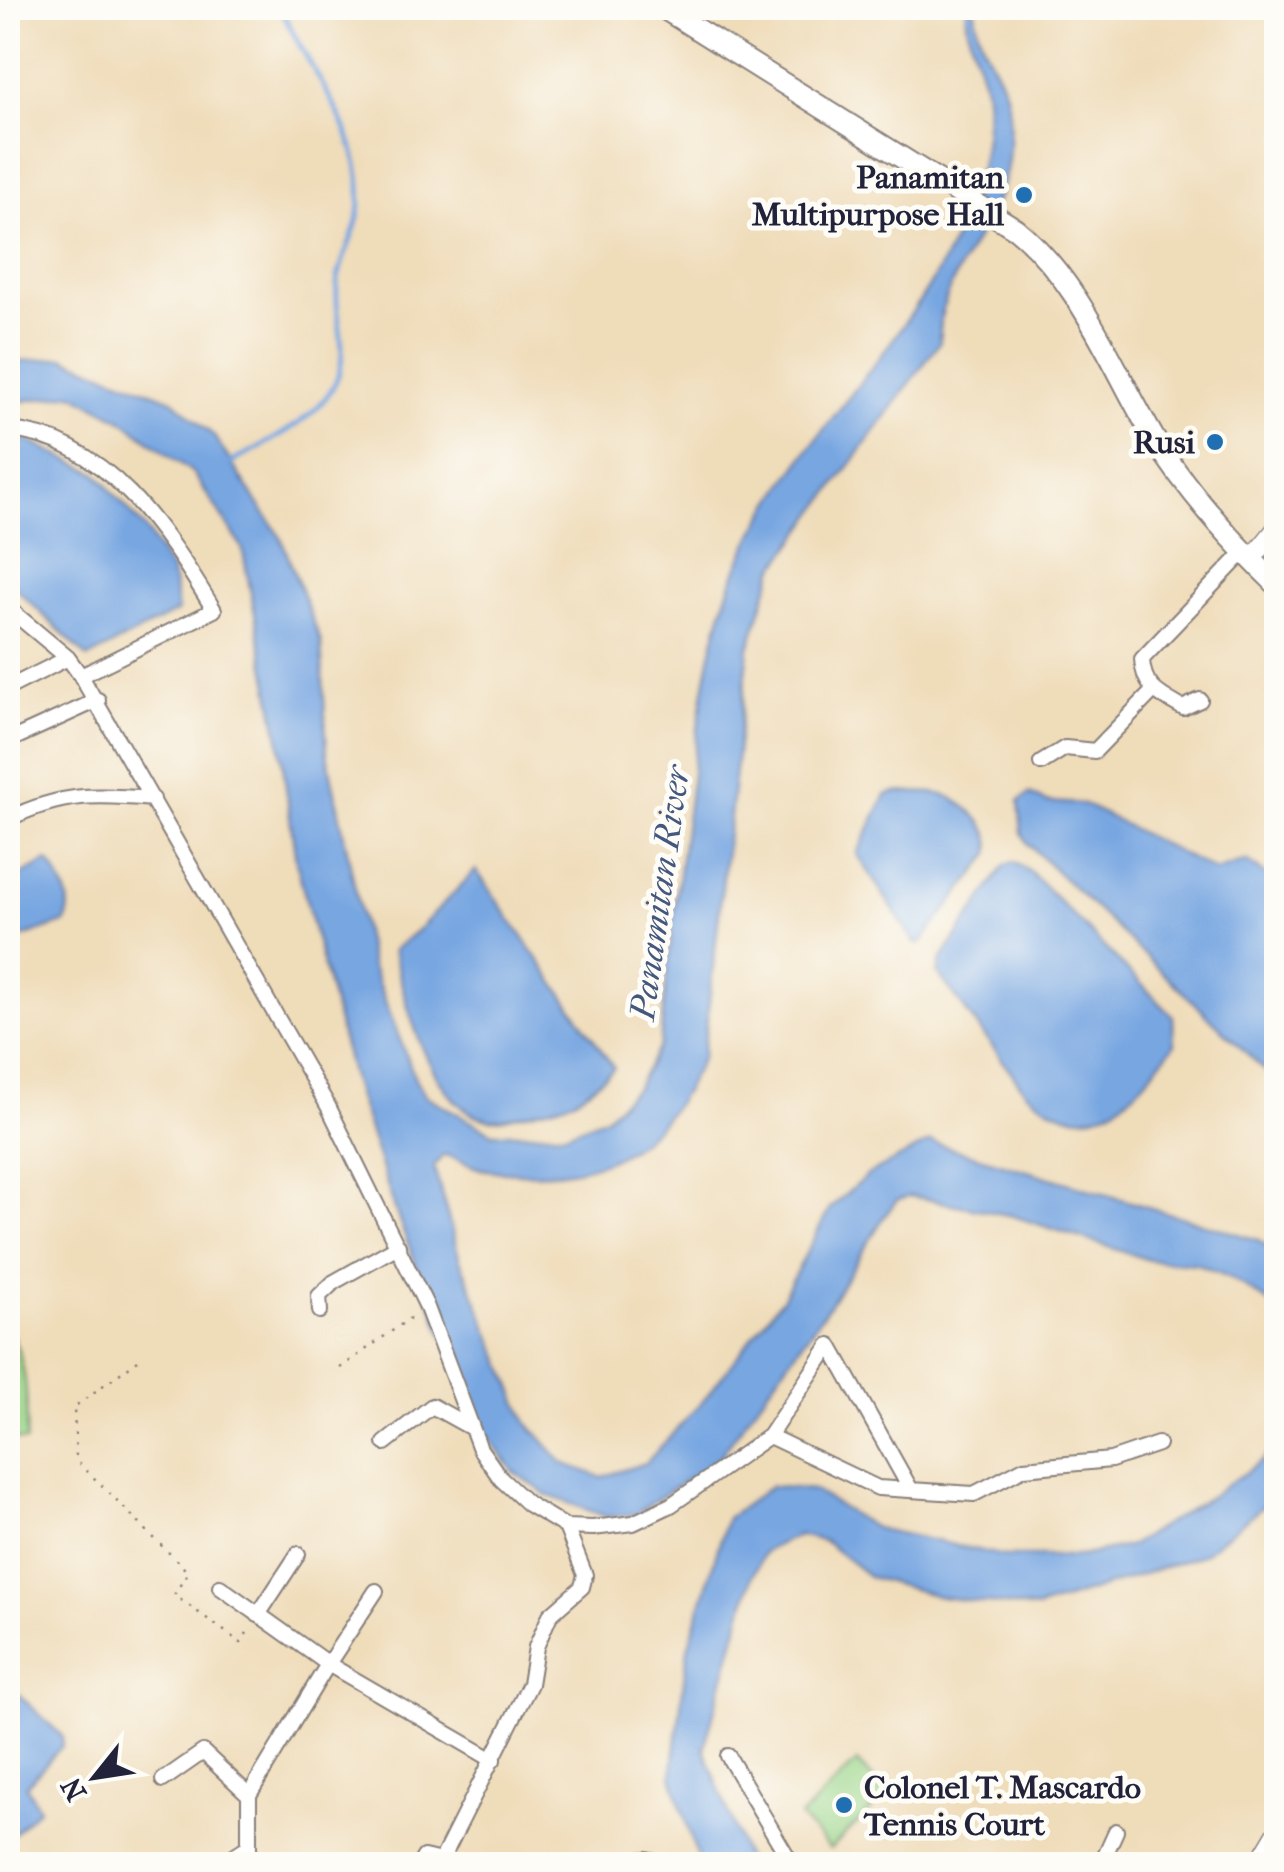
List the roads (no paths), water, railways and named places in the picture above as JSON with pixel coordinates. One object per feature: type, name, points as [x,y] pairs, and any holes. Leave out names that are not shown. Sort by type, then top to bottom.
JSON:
[{"type":"main road","points":[[663,8],[998,217],[1054,264],[1157,442],[1196,499],[1276,584]]},
{"type":"street","points":[[8,430],[54,440],[103,467],[184,560],[214,610],[81,676]]},
{"type":"street","points":[[1200,700],[1183,708],[1153,691],[1143,674],[1142,660],[1276,529]]},
{"type":"street","points":[[8,608],[68,658],[98,700],[279,1014],[398,1246],[426,1305],[470,1428],[501,1480],[528,1504],[566,1526],[634,1523],[671,1505],[769,1436],[830,1345],[911,1490]]},
{"type":"street","points":[[8,688],[68,658]]},
{"type":"street","points":[[1041,762],[1065,748],[1095,751],[1153,691]]},
{"type":"street","points":[[8,741],[98,700]]},
{"type":"street","points":[[8,819],[46,801],[77,795],[153,799]]},
{"type":"street","points":[[320,1311],[320,1296],[334,1282],[398,1246]]},
{"type":"street","points":[[385,1443],[432,1406],[470,1428]]},
{"type":"street","points":[[769,1436],[878,1488],[974,1494],[1024,1468],[1111,1460],[1158,1444]]},
{"type":"street","points":[[420,1864],[424,1857],[445,1863],[530,1684],[536,1646],[550,1615],[582,1586],[585,1575],[566,1526]]},
{"type":"street","points":[[258,1615],[298,1554]]},
{"type":"street","points":[[220,1588],[328,1664],[493,1760]]},
{"type":"street","points":[[250,1864],[246,1848],[249,1794],[376,1591]]},
{"type":"street","points":[[164,1780],[203,1752],[249,1794]]},
{"type":"street","points":[[728,1756],[792,1864]]},
{"type":"street","points":[[1101,1864],[1116,1830]]},
{"type":"street","points":[[1258,1864],[1276,1834]]},
{"type":"street","points":[[221,1864],[246,1848]]},
{"type":"street","points":[[596,1864],[648,1860],[658,1864]]},
{"type":"water","points":[[967,8],[975,8],[981,39],[1006,94],[1009,149],[1005,176],[985,224],[948,292],[941,316],[940,342],[774,569],[749,648],[703,1056],[685,1091],[664,1119],[642,1141],[617,1156],[590,1167],[559,1172],[486,1170],[443,1155],[434,1167],[460,1260],[526,1421],[563,1463],[601,1477],[646,1463],[707,1396],[783,1297],[830,1208],[869,1174],[930,1142],[1258,1240],[1276,1252],[1276,1307],[1231,1278],[1197,1264],[1149,1260],[1013,1216],[910,1196],[896,1201],[882,1220],[830,1304],[719,1458],[635,1514],[607,1517],[547,1495],[514,1472],[477,1423],[397,1215],[354,1085],[296,861],[280,743],[242,547],[193,473],[122,420],[73,394],[8,403],[8,362],[64,358],[173,400],[213,435],[281,538],[321,642],[327,754],[371,965],[416,1081],[426,1096],[493,1133],[567,1133],[606,1117],[636,1088],[660,1045],[704,692],[720,619],[746,549],[792,472],[917,304],[966,213],[981,163],[987,106],[968,28]]},
{"type":"water","points":[[14,434],[96,473],[146,530],[172,572],[178,611],[88,658],[8,581],[8,435]]},
{"type":"water","points":[[896,792],[952,798],[981,822],[991,846],[990,854],[920,944],[914,942],[857,854],[886,795]]},
{"type":"water","points":[[1029,794],[1047,802],[1084,804],[1215,871],[1246,861],[1276,882],[1276,1081],[1028,844],[1022,833],[1019,801]]},
{"type":"water","points":[[48,861],[62,883],[68,916],[64,923],[8,942],[8,882]]},
{"type":"water","points":[[1014,862],[1030,872],[1173,1016],[1174,1045],[1143,1083],[1110,1110],[1091,1116],[1071,1116],[1049,1108],[1025,1091],[938,973],[941,960],[1005,865]]},
{"type":"water","points":[[476,870],[614,1068],[583,1094],[565,1103],[497,1119],[467,1110],[450,1095],[435,1073],[413,1022],[393,950]]},
{"type":"water","points":[[1276,1444],[1276,1496],[1202,1555],[1036,1609],[941,1597],[870,1577],[824,1541],[798,1535],[765,1551],[752,1577],[704,1748],[748,1864],[699,1864],[672,1776],[688,1648],[727,1518],[771,1486],[813,1490],[875,1528],[1005,1556],[1080,1556],[1131,1545],[1213,1495],[1263,1460]]},
{"type":"water","points":[[8,1684],[63,1737],[62,1746],[26,1786],[39,1808],[8,1840]]},
{"type":"waterway","points":[[227,465],[300,422],[330,392],[339,374],[342,353],[337,285],[360,204],[354,152],[344,127],[281,8]]},
{"type":"place","name":"Panamitan Multipurpose Hall","points":[[1024,195]]},
{"type":"place","name":"Rusi","points":[[1215,442]]},
{"type":"place","name":"Colonel T. Mascardo Tennis Court","points":[[844,1805]]},
{"type":"water label","name":"Panamitan River","points":[[660,893]]}]
